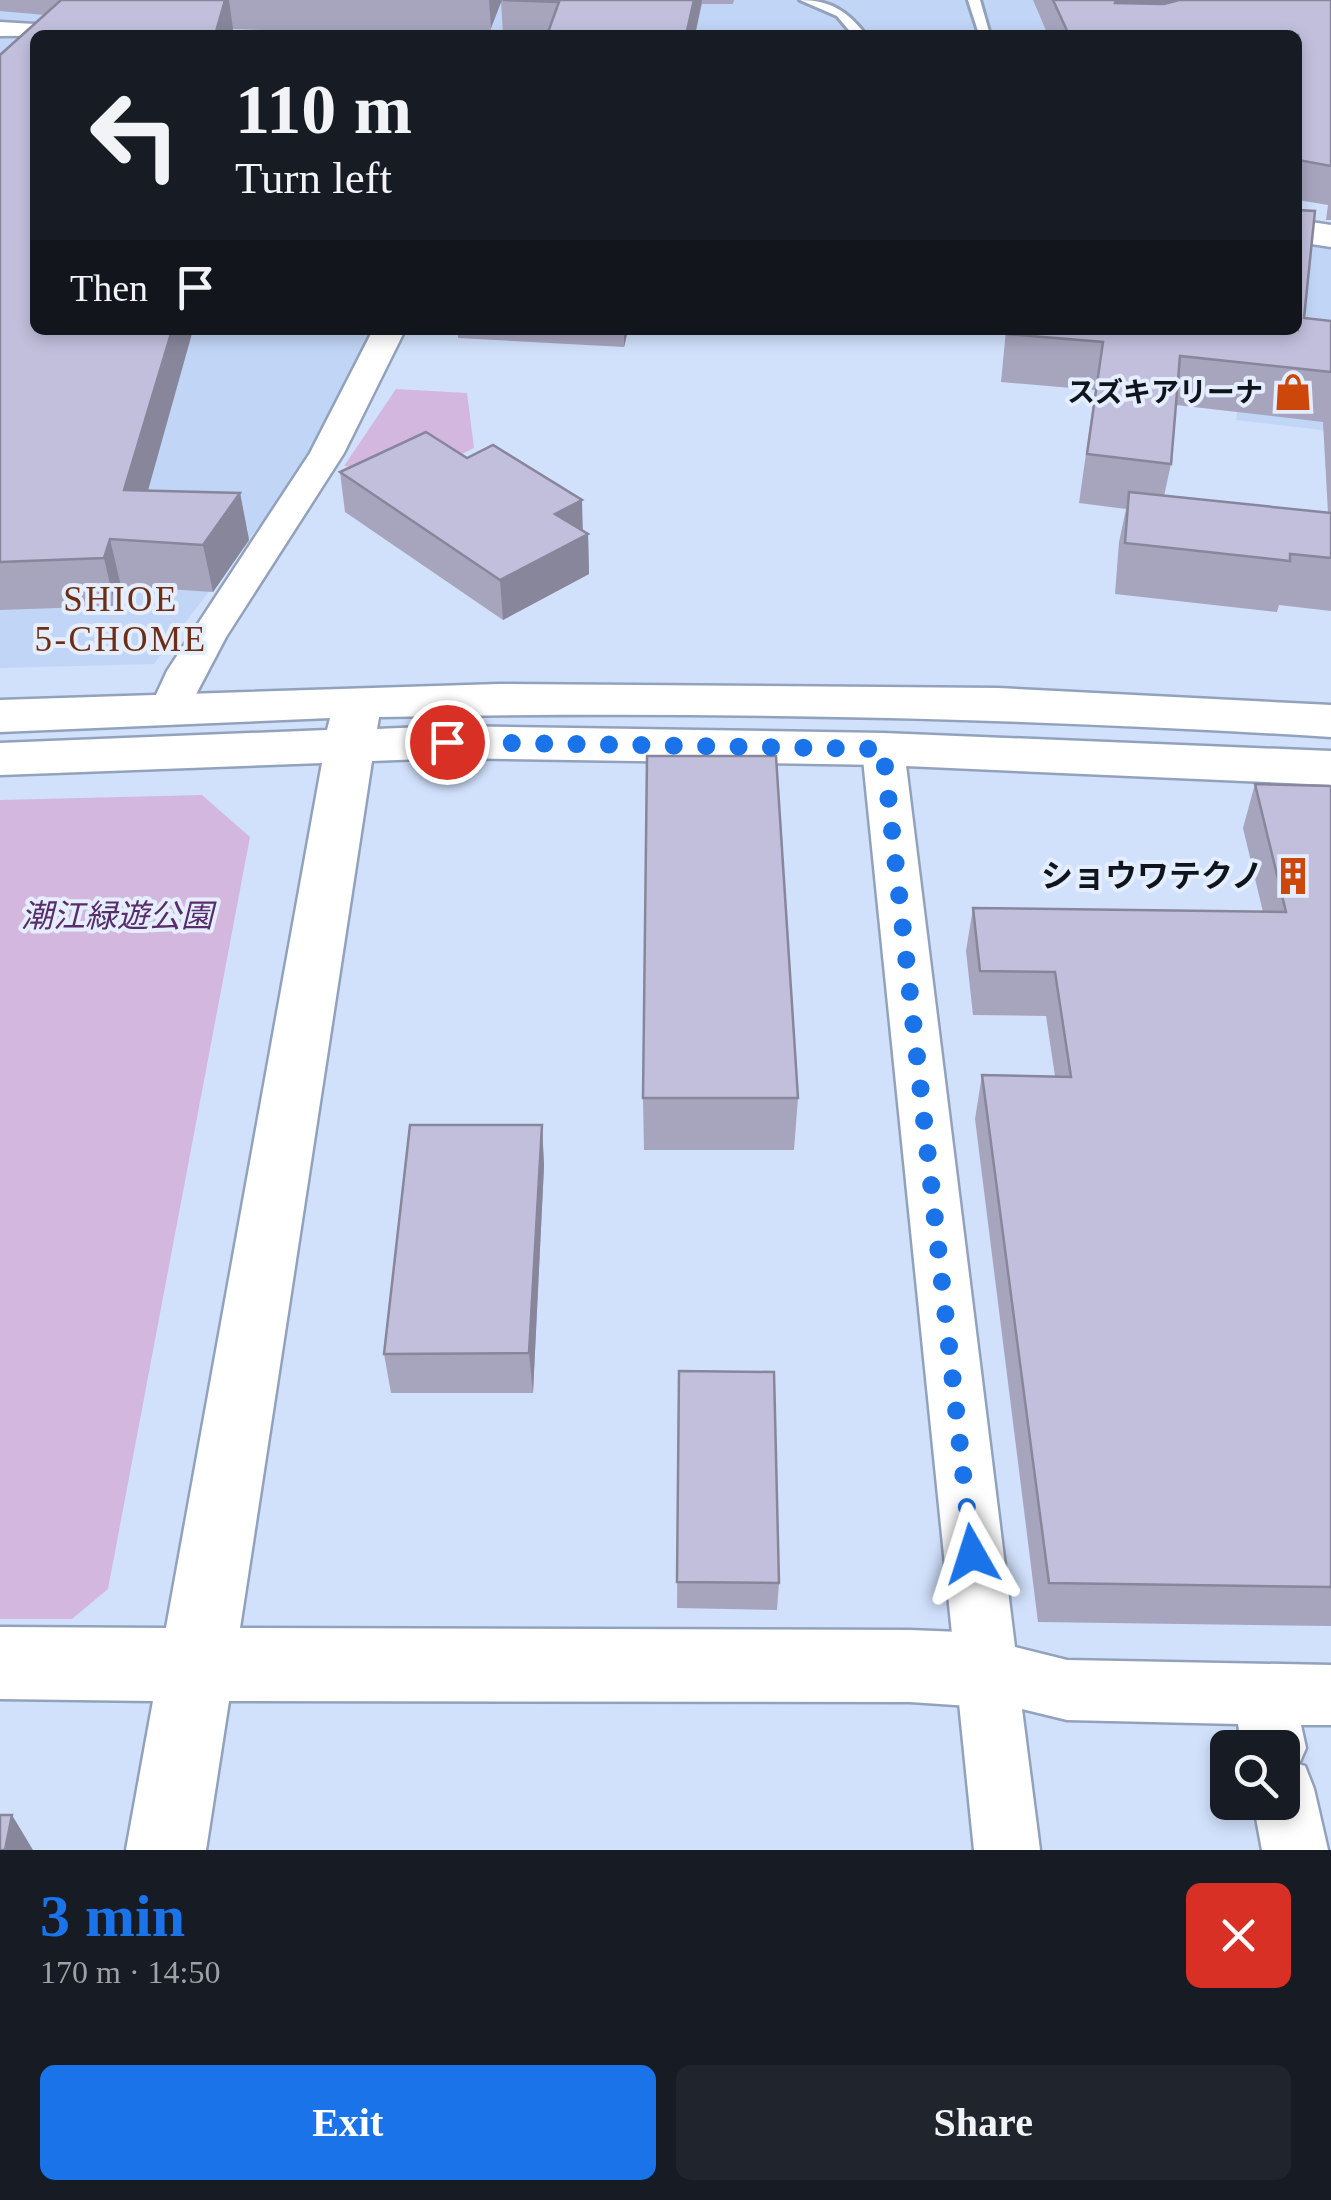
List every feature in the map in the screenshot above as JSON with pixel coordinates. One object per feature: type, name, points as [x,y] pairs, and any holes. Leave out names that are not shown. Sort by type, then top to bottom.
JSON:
[{"type":"street","points":[[6,36],[41,10]]},
{"type":"street","points":[[1302,232],[1331,236]]},
{"type":"street","points":[[170,708],[184,672],[267,547],[370,379],[387,335]]},
{"type":"street","points":[[0,758],[354,725],[870,700],[1151,708],[1331,721]]},
{"type":"street","points":[[0,716],[170,708],[354,725],[447,742],[883,749],[1331,768]]},
{"type":"street","points":[[166,1850],[354,725]]},
{"type":"street","points":[[883,749],[1007,1850]]},
{"type":"street","points":[[0,1663],[197,1663],[309,1668],[910,1666],[985,1670],[1067,1690],[1269,1722],[1331,1695]]},
{"type":"street","points":[[1289,1820],[1295,1850]]},
{"type":"lane","points":[[806,0],[841,13],[856,30]]},
{"type":"lane","points":[[974,0],[984,30]]},
{"type":"shaded area","points":[[0,0],[1250,0],[1135,30],[30,30],[30,335],[387,335],[370,379],[154,664],[0,668]]},
{"type":"shaded area","points":[[1302,245],[1331,249],[1331,431],[1236,420],[1248,335],[1302,335]]},
{"type":"green space","points":[[396,389],[467,393],[474,448],[419,475],[344,466]]},
{"type":"green space","name":"潮江緑遊公園","points":[[202,795],[250,837],[108,1589],[72,1619],[0,1619],[0,800]]},
{"type":"building","points":[[61,0],[225,0],[216,30],[30,30],[30,335],[170,335],[124,490],[240,493],[203,545],[110,539],[104,558],[0,562],[0,55]]},
{"type":"building","points":[[503,0],[694,0],[687,30],[549,30],[559,2]]},
{"type":"building","points":[[1053,0],[1164,4],[1179,0],[1331,0],[1331,166],[1302,161],[1302,30],[1067,30]]},
{"type":"building","points":[[1302,210],[1315,211],[1304,318],[1331,321],[1331,372],[1180,356],[1171,464],[1087,454],[1103,342],[1019,335],[1302,335]]},
{"type":"building","points":[[426,432],[467,458],[493,445],[582,500],[555,514],[588,534],[500,580],[340,472]]},
{"type":"building","points":[[1129,492],[1331,513],[1331,558],[1290,554],[1290,561],[1125,543]]},
{"type":"building","points":[[647,756],[776,756],[798,1098],[643,1098]]},
{"type":"building","points":[[1255,784],[1331,786],[1331,1587],[1049,1583],[982,1075],[1071,1077],[1055,972],[980,971],[973,908],[1286,912]]},
{"type":"building","points":[[410,1125],[542,1125],[529,1353],[384,1354]]},
{"type":"building","points":[[679,1371],[774,1372],[779,1583],[677,1582]]},
{"type":"building","points":[[0,1815],[12,1815],[5,1850],[0,1850]]},
{"type":"place","name":"スズキアリーナ","points":[[1293,392]]},
{"type":"place","name":"ショウワテクノ","points":[[1293,876]]},
{"type":"district","name":"SHIOE 5-CHOME","points":[[121,619]]},
{"type":"route","points":[[447,742],[883,749],[972,1554]]}]
